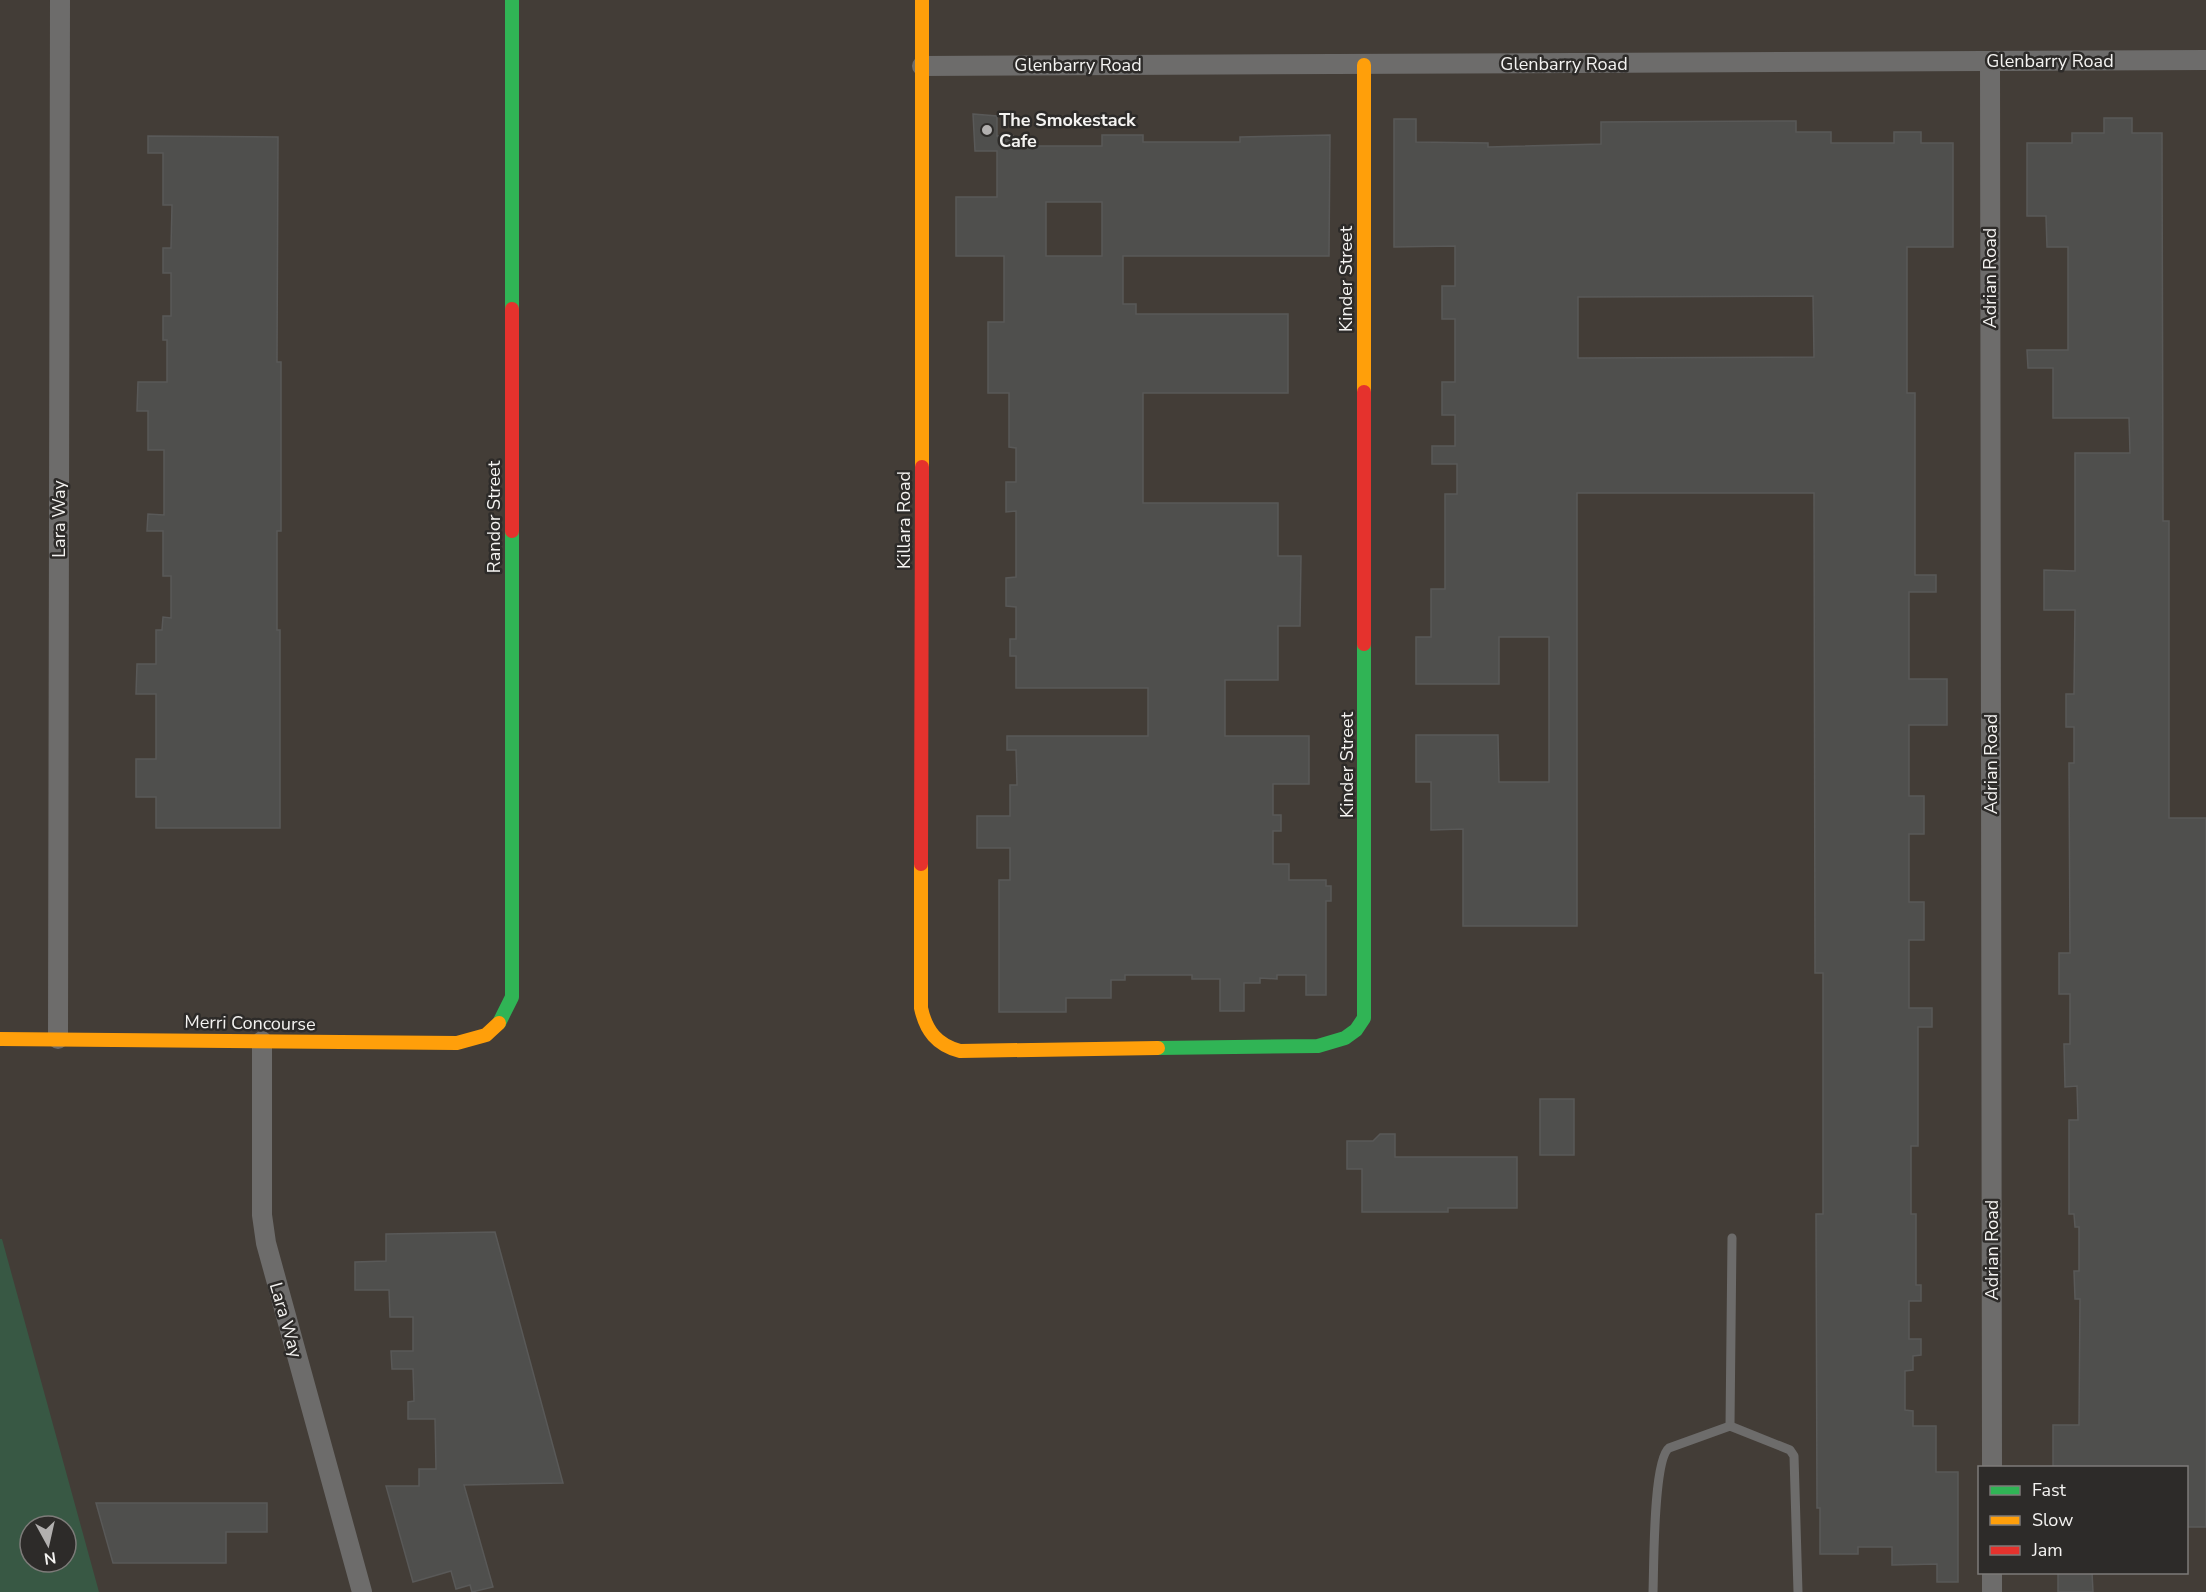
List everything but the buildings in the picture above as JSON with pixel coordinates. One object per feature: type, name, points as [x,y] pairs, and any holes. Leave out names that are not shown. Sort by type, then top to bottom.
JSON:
[{"type":"street","name":"Lara Way","points":[[58,1039],[60,0]]},
{"type":"street","name":"Randor Street","points":[[496,1029],[505,1016],[512,997],[512,0]]},
{"type":"street","name":"Killara Road","points":[[922,0],[921,1008],[926,1027],[932,1036]]},
{"type":"street","name":"Glenbarry Road","points":[[922,66],[2206,60]]},
{"type":"street","name":"Adrian Road","points":[[1990,61],[1992,1466]]},
{"type":"street","name":"Kinder Street","points":[[932,1036],[941,1044],[960,1051],[1318,1046],[1337,1042],[1353,1034],[1364,1018],[1364,65]]},
{"type":"street","name":"Merri Concourse","points":[[0,1039],[457,1043],[480,1040],[496,1029]]},
{"type":"street","name":"Lara Way","points":[[262,1041],[262,1215],[266,1243],[362,1592]]},
{"type":"street","points":[[1992,1574],[1992,1592]]},
{"type":"lane","points":[[1730,1426],[1732,1238]]},
{"type":"lane","points":[[1653,1592],[1662,1456],[1669,1448],[1730,1426],[1790,1450],[1794,1456],[1798,1592]]},
{"type":"shaded area","points":[[0,0],[2206,0],[2206,1592],[96,1592],[78,1526],[78,1514],[75,1514],[0,1239]]},
{"type":"green space","points":[[0,1239],[2,1239],[78,1514],[18,1514],[18,1574],[78,1574],[78,1516],[99,1592],[0,1592]]},
{"type":"traffic: fast","points":[[512,0],[512,309]]},
{"type":"traffic: fast","points":[[499,1023],[512,997],[512,531]]},
{"type":"traffic: fast","points":[[1158,1048],[1318,1046],[1345,1038],[1356,1030],[1364,1018],[1364,644]]},
{"type":"traffic: slow","points":[[922,0],[922,467]]},
{"type":"traffic: slow","points":[[1364,65],[1364,392]]},
{"type":"traffic: slow","points":[[921,864],[921,1008],[929,1030],[939,1041],[960,1051],[1158,1048]]},
{"type":"traffic: slow","points":[[0,1039],[457,1043],[486,1035],[499,1023]]},
{"type":"traffic: jam","points":[[512,309],[512,531]]},
{"type":"traffic: jam","points":[[1364,392],[1364,644]]},
{"type":"traffic: jam","points":[[921,864],[922,467]]},
{"type":"place","name":"The Smokestack Cafe","points":[[987,130]]}]
